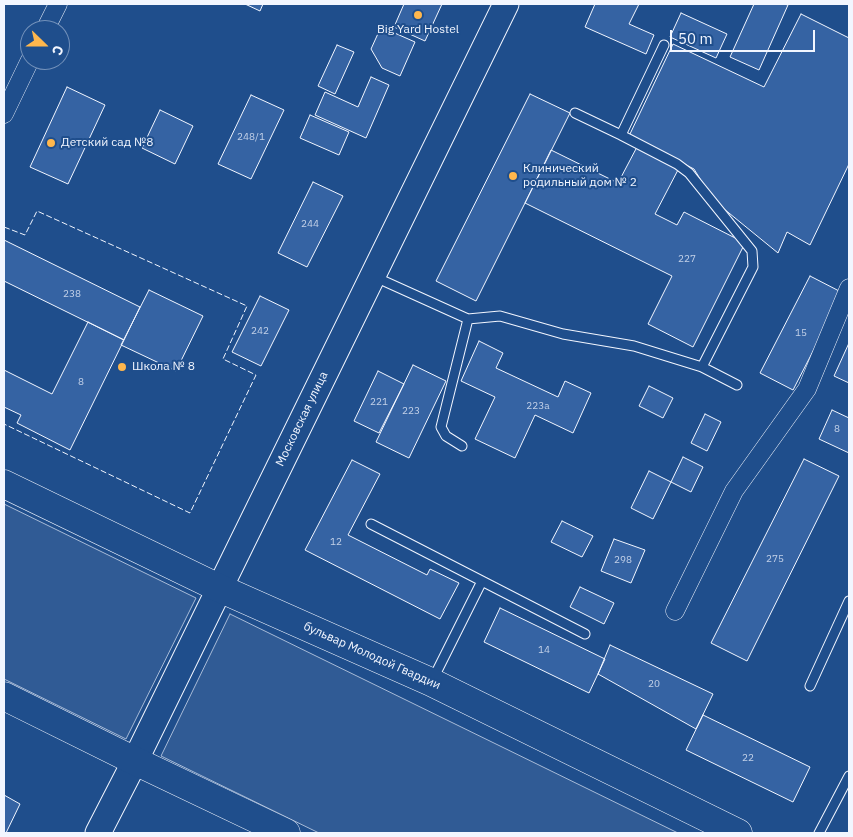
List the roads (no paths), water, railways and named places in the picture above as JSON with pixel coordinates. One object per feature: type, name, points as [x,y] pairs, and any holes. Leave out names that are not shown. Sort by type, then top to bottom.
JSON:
[{"type":"main road","name":"Московская улица","points":[[98,833],[506,4]]},
{"type":"main road","name":"бульвар Молодой Гвардии","points":[[4,484],[219,588],[432,682],[738,833]]},
{"type":"main road","points":[[4,696],[286,833]]},
{"type":"street","points":[[50,20],[58,4]]},
{"type":"street","points":[[4,114],[25,70]]},
{"type":"street","points":[[675,611],[734,491],[807,389],[849,288]]},
{"type":"lane","points":[[621,135],[664,45]]},
{"type":"lane","points":[[575,113],[677,164],[689,173],[752,251],[753,267],[702,367]]},
{"type":"lane","points":[[373,276],[468,319],[500,316],[563,334],[634,346],[702,367],[737,385]]},
{"type":"lane","points":[[462,446],[446,436],[441,427],[468,319]]},
{"type":"lane","points":[[371,524],[585,634]]},
{"type":"lane","points":[[432,682],[482,581]]},
{"type":"lane","points":[[810,686],[849,601]]},
{"type":"lane","points":[[819,833],[849,776]]},
{"type":"place","name":"Big Yard Hostel","points":[[418,15]]},
{"type":"place","name":"Детский сад №8","points":[[51,143]]},
{"type":"place","name":"Клинический родильный дом № 2","points":[[513,176]]},
{"type":"place","name":"Школа № 8","points":[[122,367]]}]
